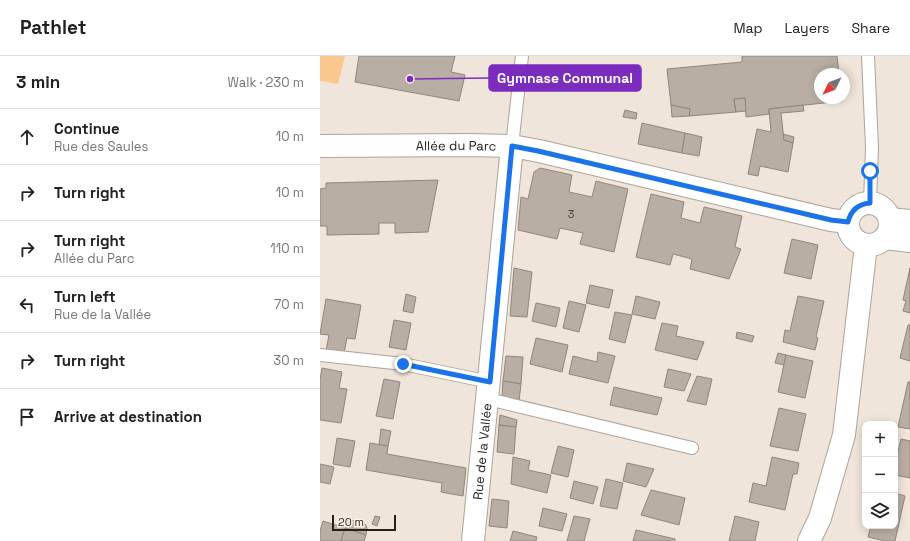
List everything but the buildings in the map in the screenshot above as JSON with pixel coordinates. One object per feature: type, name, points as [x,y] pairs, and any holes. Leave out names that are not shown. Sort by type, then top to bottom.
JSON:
[{"type":"street","name":"Allée du Parc","points":[[320,146],[512,146],[831,220],[848,222]]},
{"type":"street","name":"Rue de la Vallée","points":[[473,541],[512,146]]},
{"type":"street","points":[[809,541],[820,518],[844,435],[888,231],[883,208],[870,203],[858,206],[849,216],[848,222],[850,235],[860,243],[888,231],[910,241]]},
{"type":"lane","points":[[512,146],[522,56]]},
{"type":"lane","points":[[868,56],[872,148],[870,203]]},
{"type":"lane","points":[[320,355],[403,364],[692,448]]},
{"type":"shaded area","points":[[320,56],[345,56],[338,84],[320,81]]},
{"type":"place","name":"Gymnase Communal","points":[[410,79]]},
{"type":"route","points":[[403,364],[490,382],[512,146],[831,220],[848,222],[849,216],[853,210],[864,203],[870,203],[870,171]]}]
